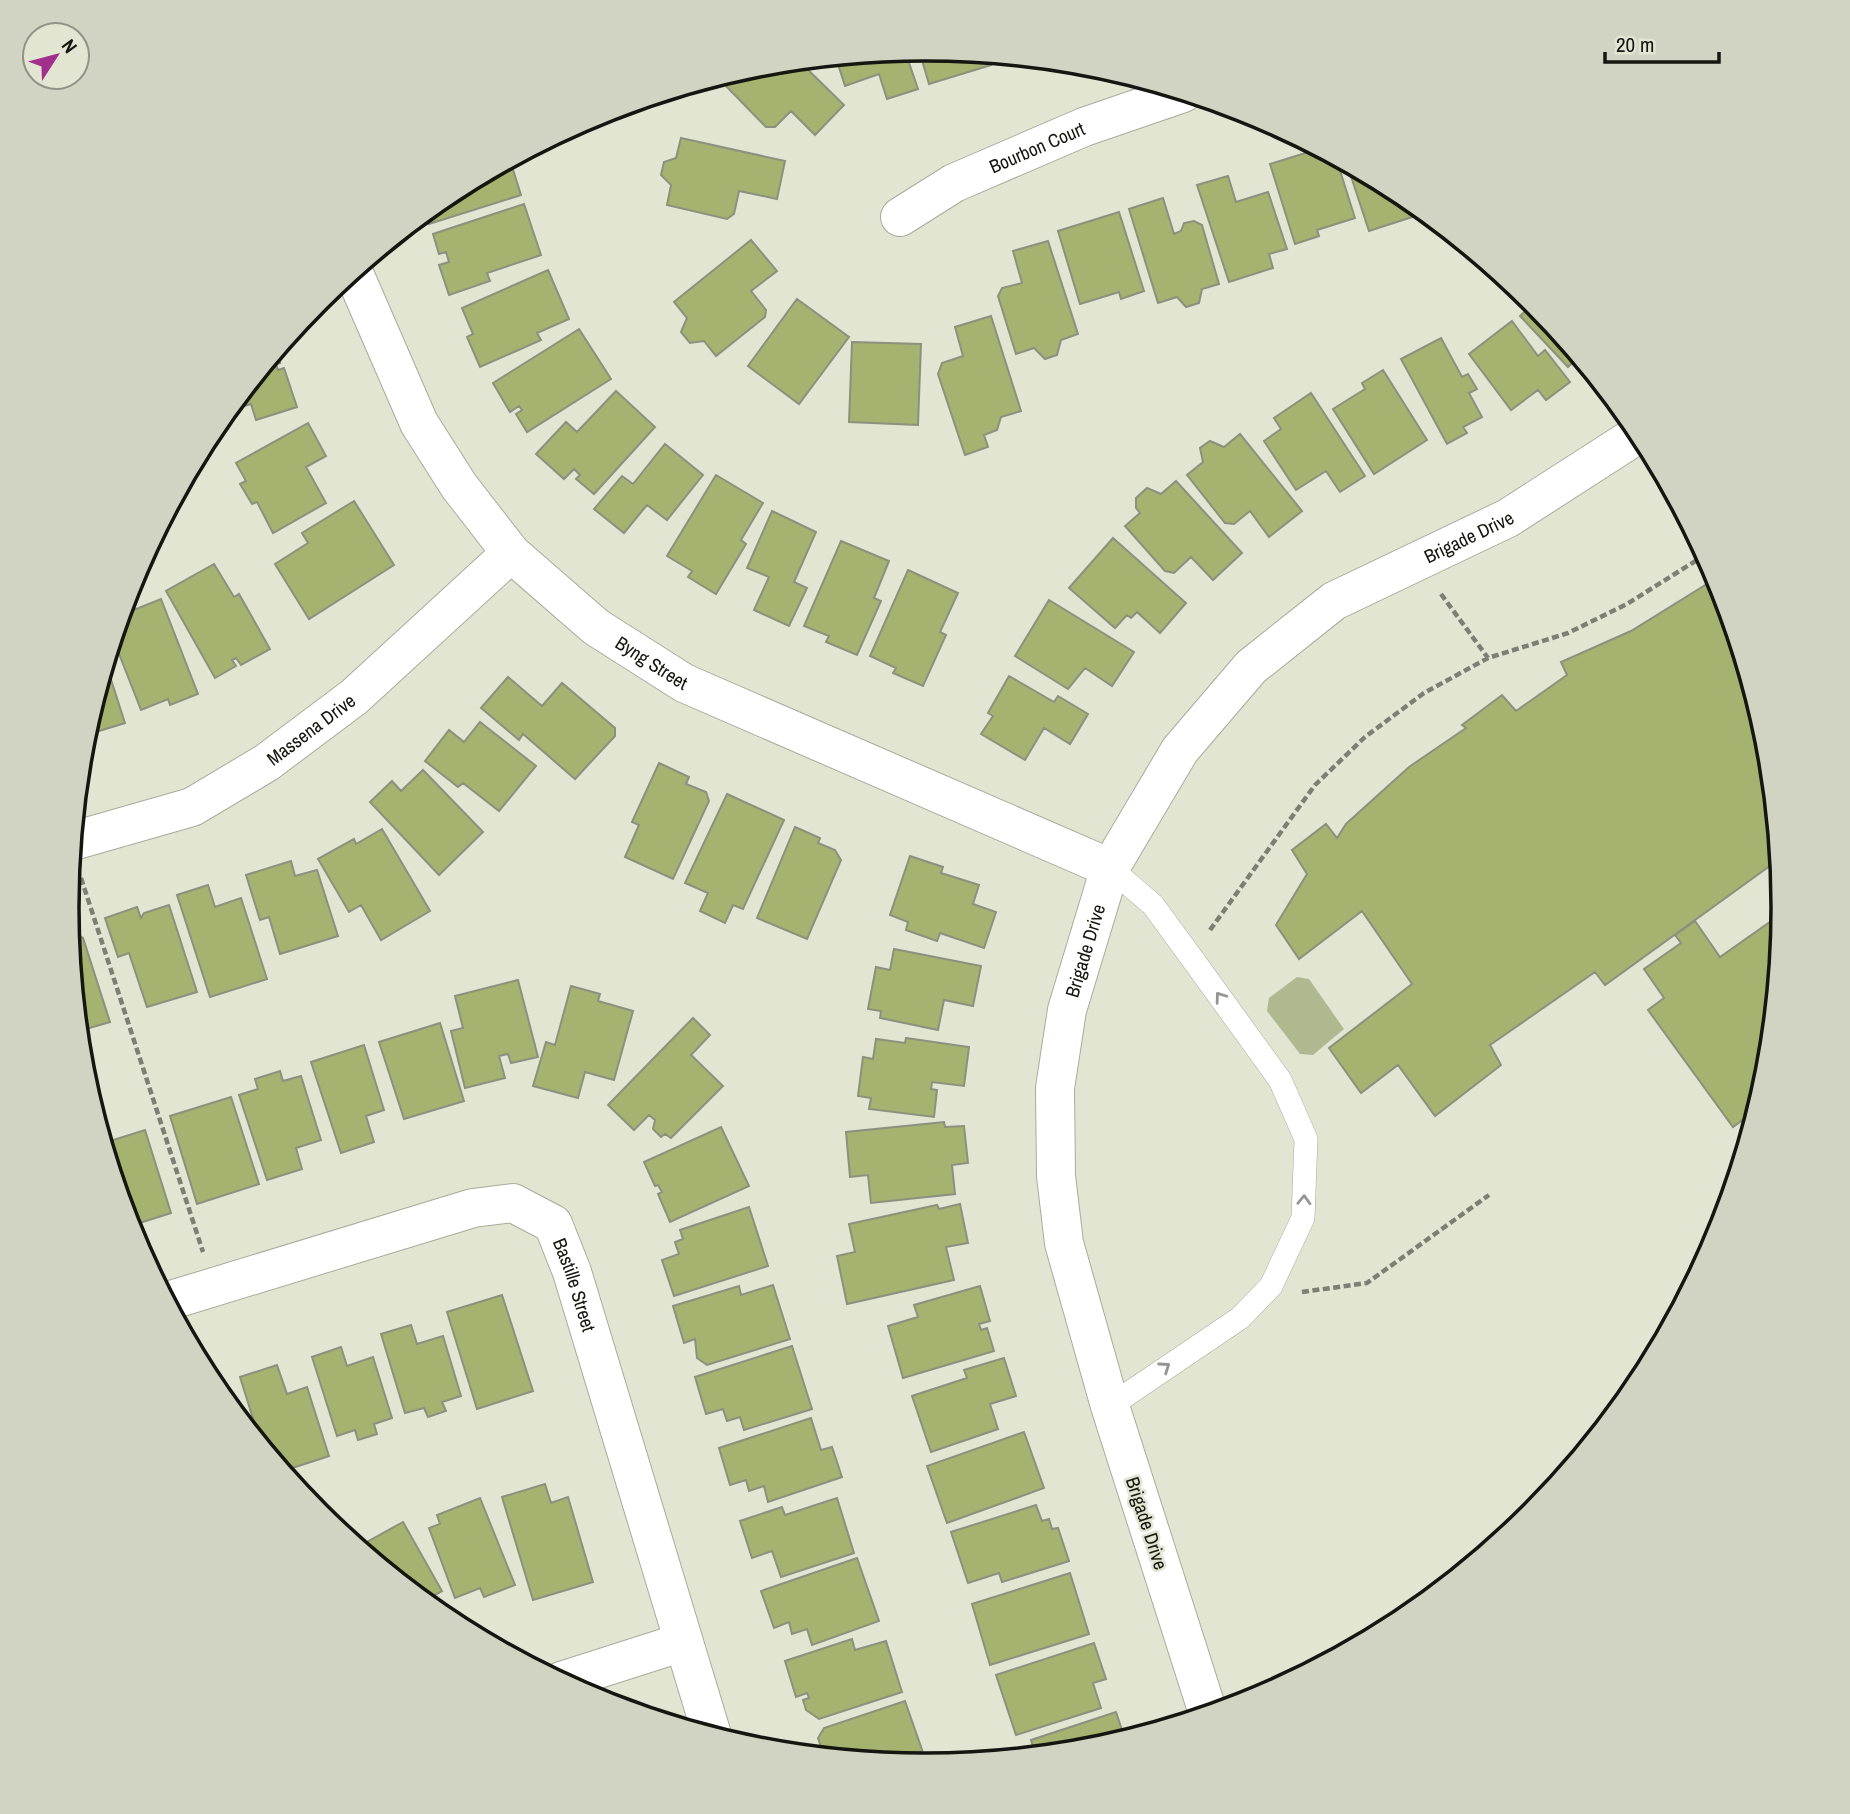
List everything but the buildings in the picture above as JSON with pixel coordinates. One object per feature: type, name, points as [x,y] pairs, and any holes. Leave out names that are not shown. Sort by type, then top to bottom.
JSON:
[{"type":"street","name":"Bourbon Court","points":[[900,217],[965,178],[1084,127],[1169,98]]},
{"type":"street","name":"Byng Street","points":[[358,280],[419,423],[459,486],[511,553],[596,627],[684,683],[1110,868]]},
{"type":"street","name":"Brigade Drive","points":[[1205,1705],[1110,1406],[1064,1243],[1056,1177],[1055,1088],[1067,1010],[1110,868],[1180,750],[1251,667],[1334,601],[1508,518],[1630,440]]},
{"type":"street","name":"Massena Drive","points":[[81,851],[192,807],[266,763],[354,697],[511,553]]},
{"type":"street","name":"Bastille Street","points":[[176,1299],[473,1208],[513,1203],[553,1224],[572,1272],[709,1725]]},
{"type":"street","points":[[575,1677],[683,1642]]},
{"type":"lane","points":[[1110,868],[1153,905],[1280,1080],[1306,1139],[1303,1218],[1271,1286],[1240,1318],[1110,1406]]},
{"type":"path","points":[[1191,957],[1315,785],[1365,737],[1424,693],[1488,658],[1567,633],[1627,604],[1696,561]]},
{"type":"path","points":[[1418,562],[1488,658]]},
{"type":"path","points":[[80,870],[214,1286]]},
{"type":"path","points":[[1271,1286],[1289,1294],[1367,1283],[1489,1195]]},
{"type":"green space","points":[[1297,977],[1309,979],[1344,1029],[1313,1055],[1300,1054],[1267,1011],[1269,998]]}]
